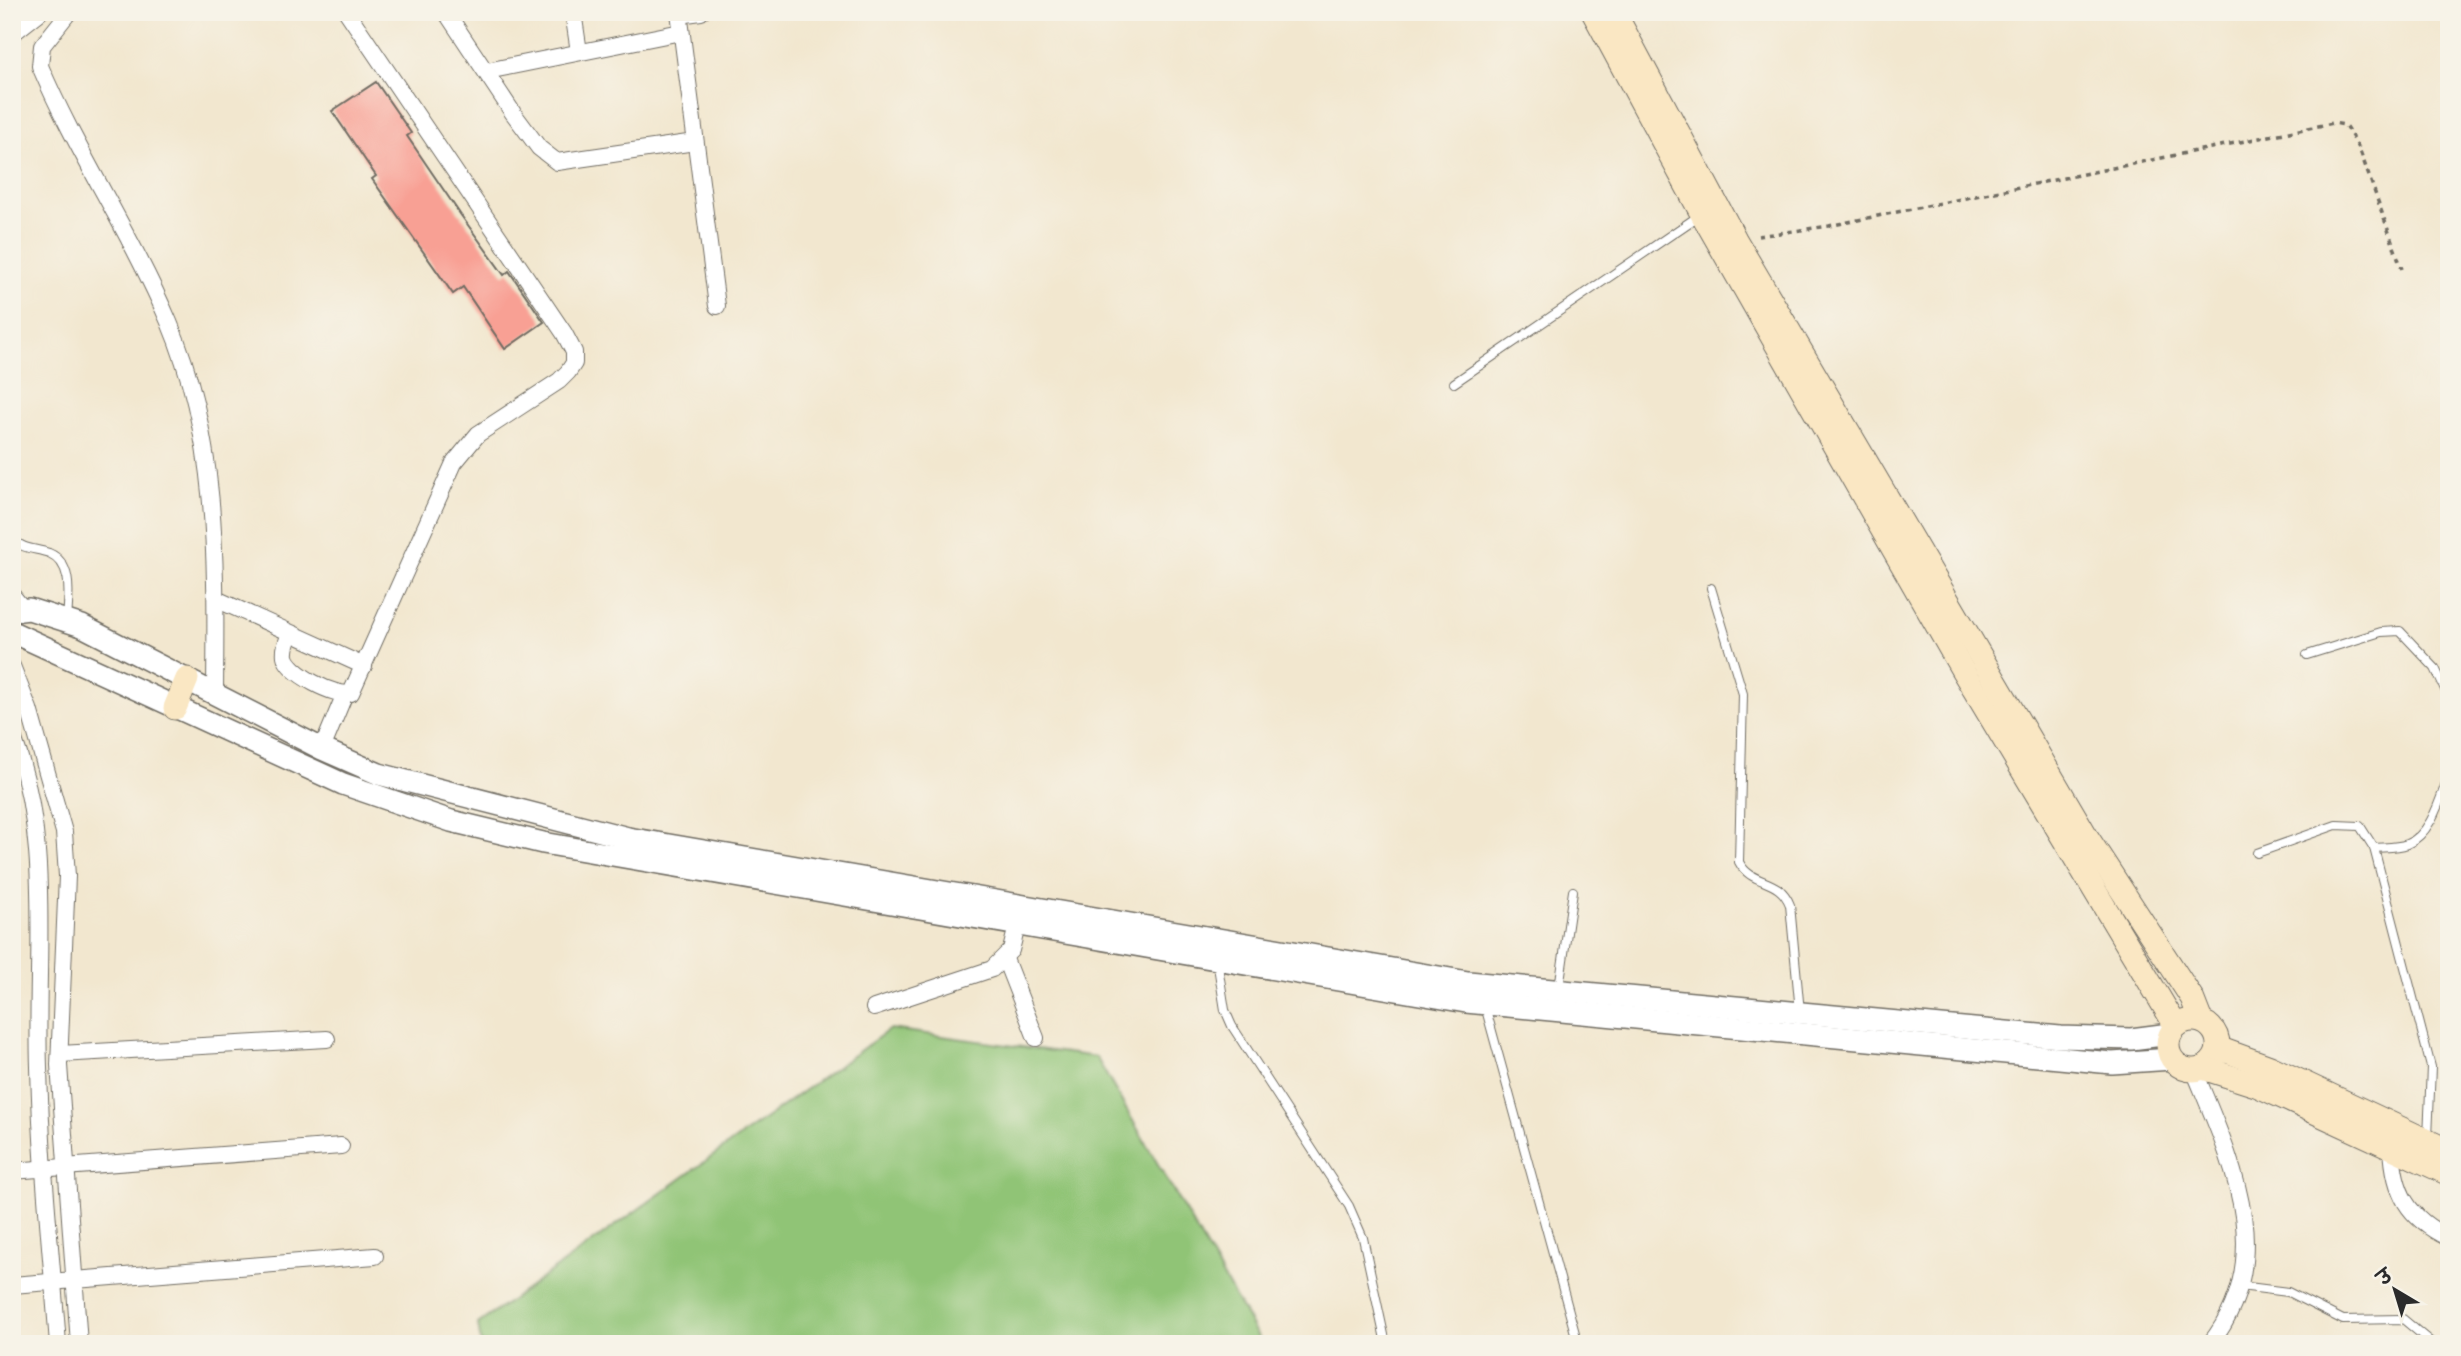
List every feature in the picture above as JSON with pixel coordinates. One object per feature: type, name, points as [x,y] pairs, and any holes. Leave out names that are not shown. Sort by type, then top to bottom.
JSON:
[{"type":"main road","points":[[1593,12],[1702,214],[1963,671],[2173,1030]]},
{"type":"main road","points":[[1614,12],[1735,239],[2087,837],[2192,998],[2201,1021],[2214,1031],[2218,1048],[2216,1057],[2198,1069]]},
{"type":"main road","points":[[175,708],[187,679]]},
{"type":"main road","points":[[2201,1021],[2192,1020],[2173,1030],[2168,1042],[2172,1059],[2177,1065],[2256,1085],[2449,1174]]},
{"type":"main road","points":[[2218,1048],[2270,1067],[2439,1146]]},
{"type":"street","points":[[12,34],[40,12]]},
{"type":"street","points":[[69,12],[42,46],[40,66],[127,230],[170,324],[199,419],[213,503],[215,693]]},
{"type":"street","points":[[322,748],[344,696],[356,687],[454,463],[478,434],[559,382],[574,363],[574,352],[347,12]]},
{"type":"street","points":[[446,12],[540,148],[558,162],[575,162],[695,142]]},
{"type":"street","points":[[573,12],[579,52]]},
{"type":"street","points":[[487,71],[579,52],[701,12]]},
{"type":"street","points":[[680,20],[717,306]]},
{"type":"street","points":[[216,599],[364,666]]},
{"type":"street","points":[[21,610],[67,621],[379,774],[628,838],[1468,982],[1557,1001],[2112,1063],[2172,1059]]},
{"type":"street","points":[[12,632],[310,771],[451,821],[543,843],[1484,1004],[1557,1001],[1800,1015],[2060,1037],[2131,1039],[2173,1030]]},
{"type":"street","points":[[290,634],[285,657],[289,666],[344,696]]},
{"type":"street","points":[[12,666],[29,709],[64,832],[67,876],[60,1054],[79,1344]]},
{"type":"street","points":[[12,733],[37,834],[41,887],[39,1066],[58,1344]]},
{"type":"street","points":[[874,1008],[979,975],[1005,959],[1017,926]]},
{"type":"street","points":[[1005,959],[1036,1038]]},
{"type":"street","points":[[60,1054],[327,1039]]},
{"type":"street","points":[[2198,1069],[2230,1159],[2245,1219],[2245,1269],[2240,1286],[2210,1344]]},
{"type":"street","points":[[12,1171],[341,1146]]},
{"type":"street","points":[[2392,1148],[2393,1178],[2399,1193],[2422,1220],[2449,1238]]},
{"type":"street","points":[[12,1286],[375,1256]]},
{"type":"lane","points":[[1454,383],[1702,214]]},
{"type":"lane","points":[[12,539],[33,551],[50,554],[60,562],[69,584],[67,621]]},
{"type":"lane","points":[[1711,588],[1743,694],[1739,862],[1744,872],[1776,885],[1786,893],[1790,905],[1800,1015]]},
{"type":"lane","points":[[12,589],[21,610]]},
{"type":"lane","points":[[2307,655],[2381,632],[2400,631],[2435,668],[2449,698]]},
{"type":"lane","points":[[2374,848],[2406,844],[2420,835],[2429,824],[2449,775]]},
{"type":"lane","points":[[2257,853],[2336,825],[2350,824],[2360,826],[2374,848],[2431,1067],[2439,1146]]},
{"type":"lane","points":[[1557,1001],[1573,891]]},
{"type":"lane","points":[[1217,960],[1225,1010],[1233,1026],[1357,1222],[1386,1344]]},
{"type":"lane","points":[[1484,1004],[1578,1344]]},
{"type":"lane","points":[[2240,1286],[2288,1292],[2343,1320],[2403,1319],[2433,1344]]},
{"type":"path","points":[[1735,239],[1829,226],[2333,123],[2345,125],[2359,148],[2402,269]]},
{"type":"green space","points":[[890,1029],[1096,1057],[1262,1344],[481,1344],[478,1324]]},
{"type":"building","points":[[376,82],[411,133],[407,136],[460,214],[504,275],[509,271],[544,322],[505,349],[463,287],[453,294],[372,179],[376,176],[332,111]]}]
